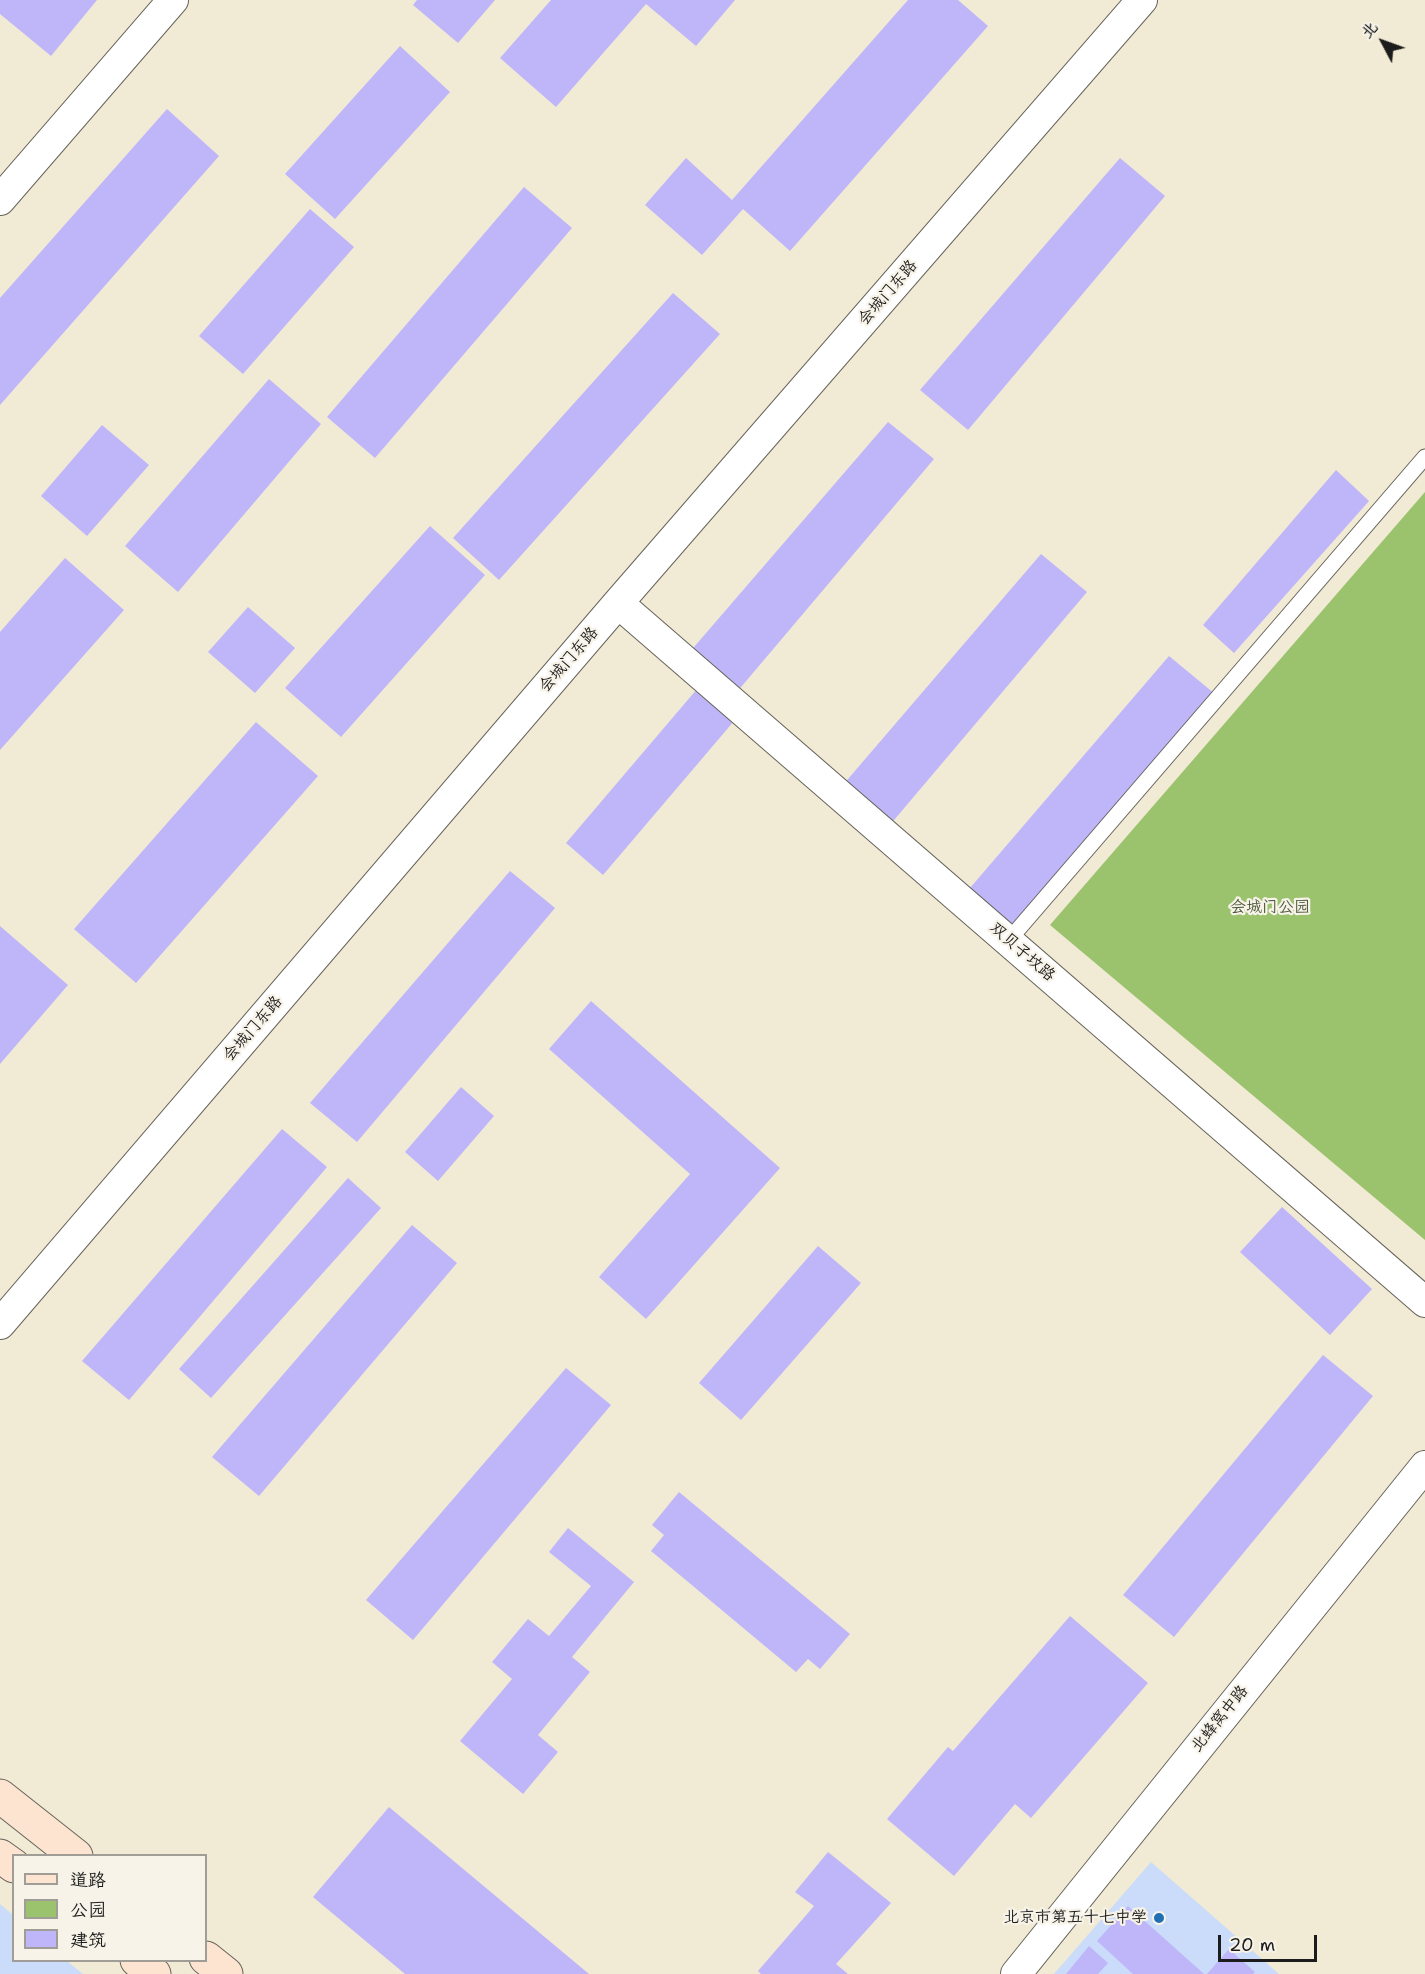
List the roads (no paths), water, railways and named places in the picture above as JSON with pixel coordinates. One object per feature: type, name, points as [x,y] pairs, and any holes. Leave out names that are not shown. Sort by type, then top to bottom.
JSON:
[{"type":"street","points":[[0,200],[173,0]]},
{"type":"street","name":"会城门东路","points":[[0,1324],[618,603],[1142,0]]},
{"type":"street","name":"双贝子坟路","points":[[618,603],[1425,1302]]},
{"type":"street","name":"北蜂窝中路","points":[[1016,1974],[1425,1466]]},
{"type":"street","points":[[0,1796],[73,1854]]},
{"type":"street","points":[[207,1959],[226,1974]]},
{"type":"street","points":[[139,1962],[154,1974]]},
{"type":"lane","points":[[1008,941],[1425,457]]},
{"type":"place","name":"北京市第五十七中学","points":[[1159,1918]]},
{"type":"park label","name":"会城门公园","points":[[1270,908]]}]
